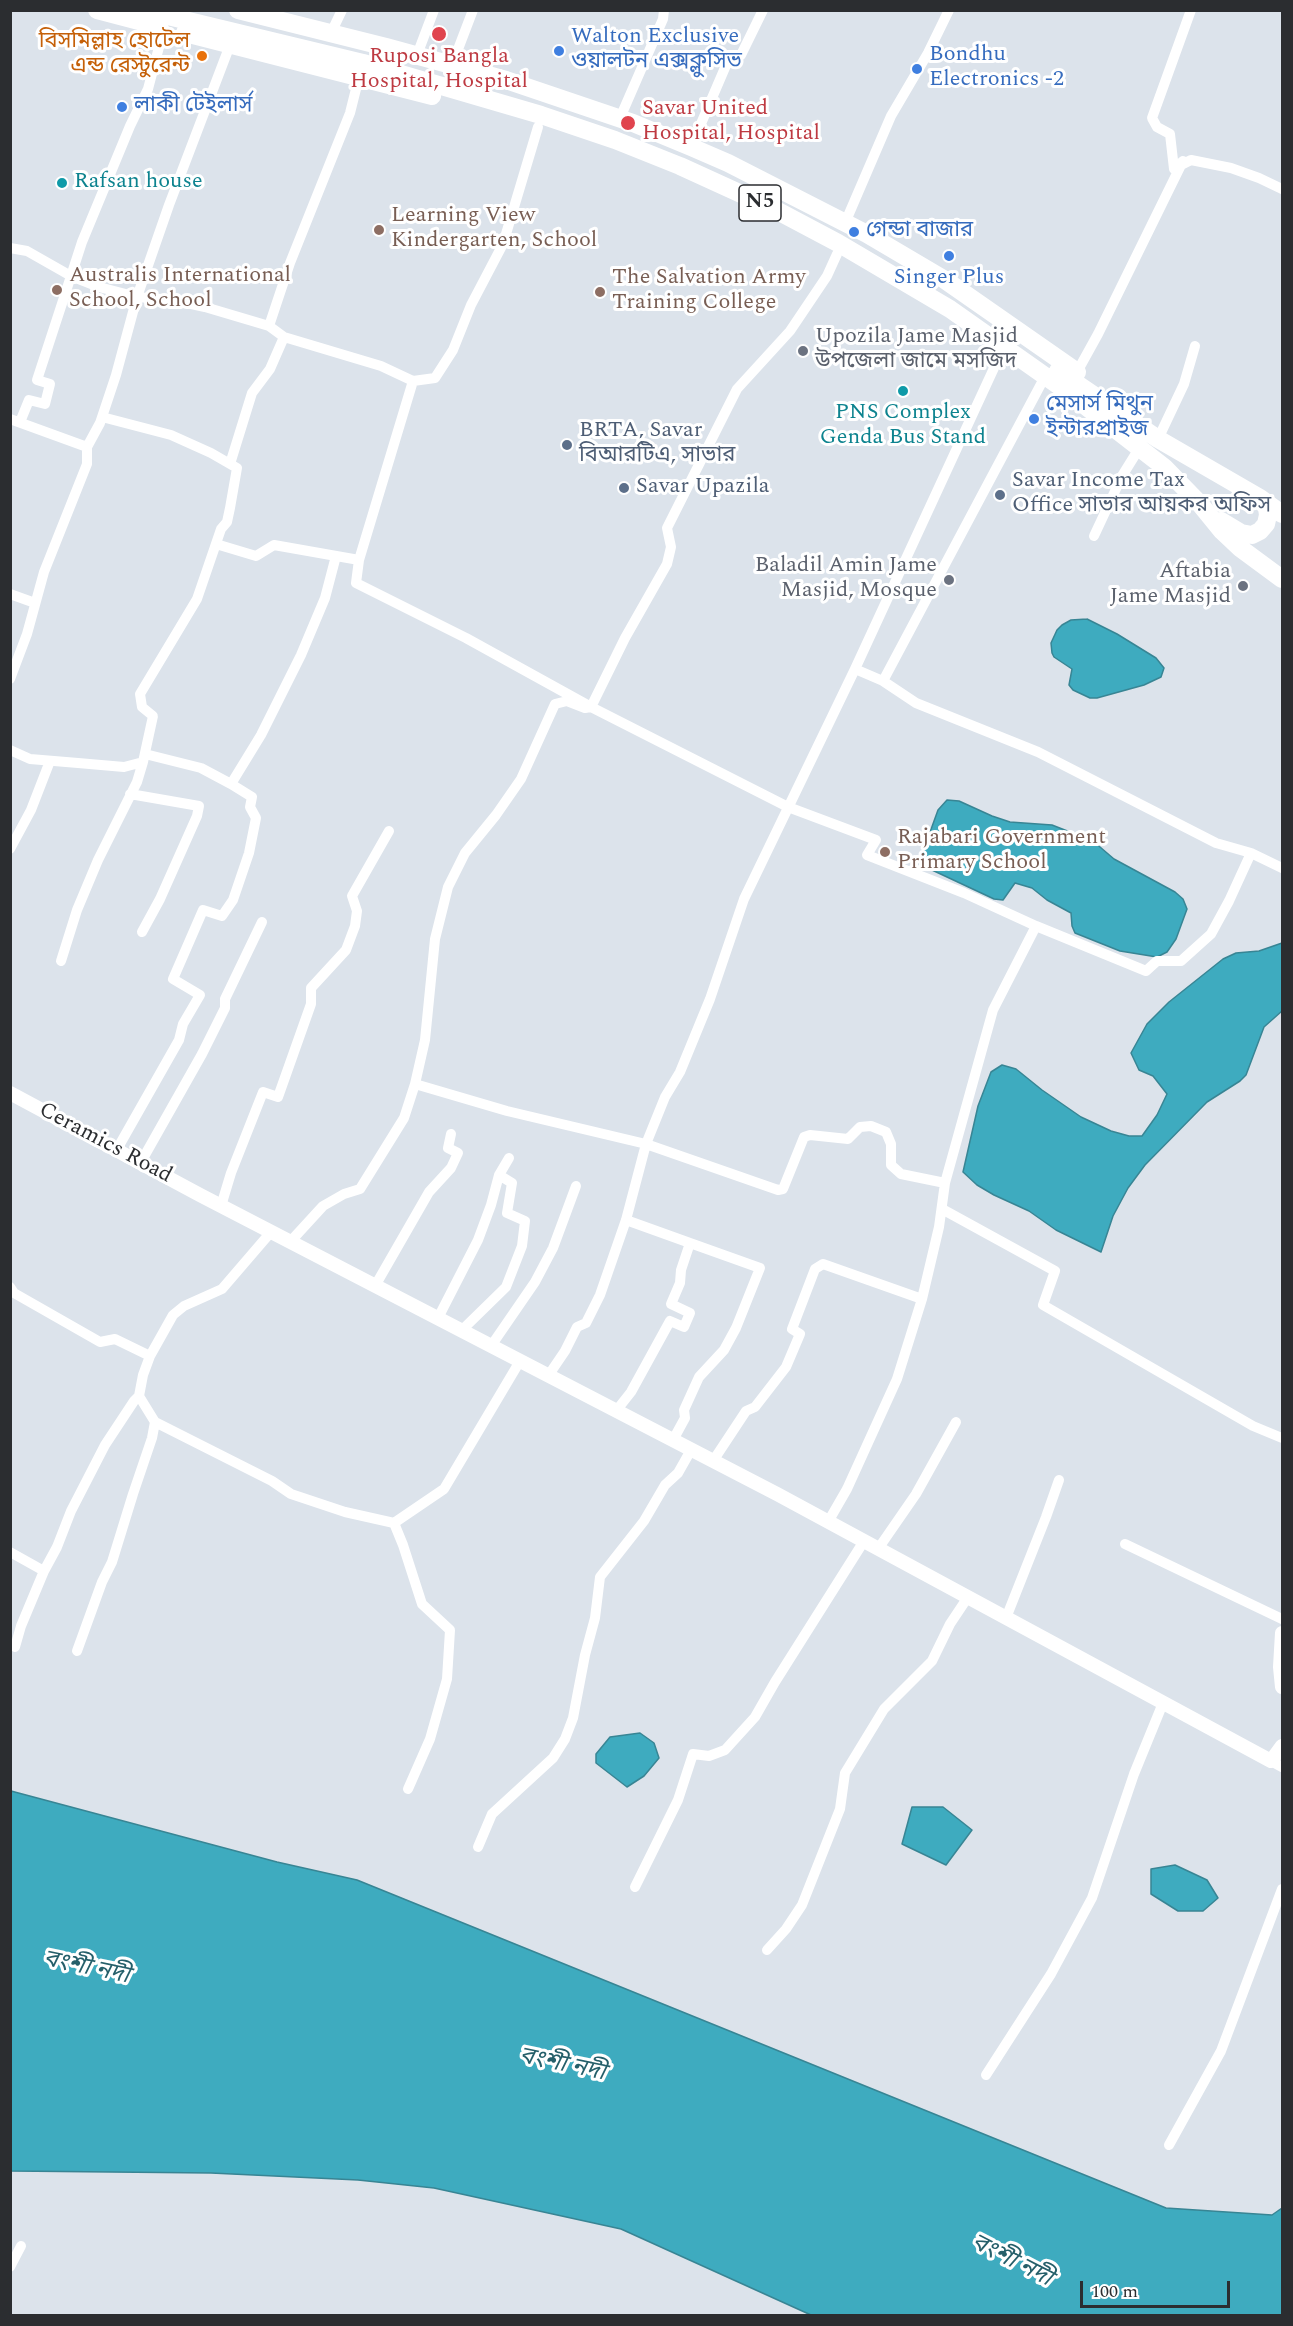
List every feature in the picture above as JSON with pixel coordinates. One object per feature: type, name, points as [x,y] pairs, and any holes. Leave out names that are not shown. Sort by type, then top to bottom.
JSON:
[{"type":"highway","points":[[97,10],[465,105],[636,159],[681,178],[837,254],[937,314],[1084,414],[1104,421]]},
{"type":"highway","name":"N5","points":[[143,10],[363,63],[508,105],[615,140],[680,166],[781,213],[838,243],[950,309],[1062,388],[1164,467],[1200,504],[1222,531],[1240,548],[1282,579]]},
{"type":"highway","name":"N5","points":[[191,10],[352,48],[554,108],[694,160],[754,187],[843,234],[925,283],[1158,439],[1260,498],[1282,514]]},
{"type":"highway","points":[[238,10],[506,80],[620,118],[728,163],[845,223],[945,280],[1077,372],[1139,426]]},
{"type":"highway","points":[[1200,504],[1241,533],[1252,535],[1266,524],[1268,515],[1267,507],[1260,498]]},
{"type":"street","points":[[331,33],[342,10]]},
{"type":"street","points":[[417,56],[434,10]]},
{"type":"street","points":[[452,65],[473,10]]},
{"type":"street","points":[[620,118],[663,19],[664,10]]},
{"type":"street","points":[[691,147],[727,63],[741,55],[764,10]]},
{"type":"street","points":[[845,223],[891,116],[928,53],[949,10]]},
{"type":"street","points":[[1174,169],[1170,134],[1157,126],[1152,118],[1191,10]]},
{"type":"street","points":[[87,447],[15,420],[29,400],[45,404],[50,384],[37,380],[82,242],[148,88],[164,28]]},
{"type":"street","points":[[10,679],[27,634],[44,572],[87,464],[87,447],[102,417],[116,375],[137,297],[169,205],[230,45]]},
{"type":"street","points":[[269,326],[294,253],[350,113],[359,77]]},
{"type":"street","points":[[10,248],[27,250],[71,276],[99,287],[137,297],[183,302],[249,318],[269,326],[284,337],[381,366],[413,381],[435,378],[453,350],[471,304],[503,244],[538,127]]},
{"type":"street","points":[[1174,169],[1191,160],[1231,168],[1259,177],[1282,189]]},
{"type":"street","points":[[1077,372],[1098,334],[1182,161],[1174,169]]},
{"type":"street","points":[[591,707],[625,638],[667,564],[671,547],[668,528],[737,389],[790,331],[827,276],[837,254]]},
{"type":"street","points":[[230,464],[252,393],[270,369],[284,337]]},
{"type":"street","points":[[1158,439],[1184,384],[1195,346]]},
{"type":"street","points":[[548,1376],[565,1351],[577,1327],[586,1323],[592,1311],[626,1220],[646,1144],[661,1106],[680,1072],[710,999],[744,899],[855,669],[1000,355]]},
{"type":"street","points":[[413,381],[359,560],[356,583],[466,638],[591,707],[788,807],[876,840],[867,855],[964,893],[1036,926],[1146,971],[1157,961],[1181,961],[1211,934],[1251,853]]},
{"type":"street","points":[[883,681],[1041,384]]},
{"type":"street","points":[[61,961],[77,910],[137,782],[153,716],[142,707],[140,694],[197,599],[221,529],[226,522],[237,468],[171,435],[102,417]]},
{"type":"street","points":[[1094,537],[1122,476],[1140,447]]},
{"type":"street","points":[[216,544],[256,556],[274,545],[359,560]]},
{"type":"street","points":[[231,784],[261,735],[301,655],[325,598],[336,556]]},
{"type":"street","points":[[10,594],[35,603]]},
{"type":"street","points":[[855,669],[883,681],[916,703],[1038,752],[1216,843],[1251,853],[1282,868]]},
{"type":"street","points":[[290,1242],[323,1206],[344,1194],[360,1189],[404,1118],[416,1084],[425,1040],[435,939],[448,887],[465,854],[521,779],[555,704],[567,701],[585,708],[591,707]]},
{"type":"street","points":[[10,750],[30,759],[50,761],[124,767],[144,758],[201,768],[252,797],[250,807],[256,818],[249,853],[233,900],[222,916],[203,910],[173,979],[200,995],[183,1024],[179,1040],[120,1144],[119,1151]]},
{"type":"street","points":[[10,849],[31,810],[50,761]]},
{"type":"street","points":[[130,794],[199,806],[160,899],[142,932]]},
{"type":"street","points":[[221,1206],[231,1173],[263,1092],[278,1097],[311,1004],[311,988],[346,950],[355,926],[357,911],[352,896],[389,831]]},
{"type":"street","points":[[141,1162],[202,1054],[225,1008],[225,999],[262,922]]},
{"type":"street","points":[[828,1522],[847,1489],[897,1379],[922,1299],[942,1209],[945,1183],[993,1010],[1036,926]]},
{"type":"street","points":[[416,1084],[507,1110],[646,1144],[778,1190],[783,1189],[804,1137],[810,1135],[848,1139],[860,1128],[871,1126],[886,1132],[891,1144],[891,1165],[901,1174],[945,1183]]},
{"type":"street","name":"Ceramics Road","points":[[10,1093],[221,1206],[713,1461],[1277,1764]]},
{"type":"street","points":[[375,1286],[429,1192],[451,1168],[458,1153],[448,1148],[451,1134]]},
{"type":"street","points":[[438,1318],[478,1240],[499,1176],[509,1158]]},
{"type":"street","points":[[461,1331],[506,1287],[522,1246],[525,1221],[507,1213],[512,1183],[499,1176]]},
{"type":"street","points":[[491,1346],[535,1282],[553,1248],[576,1186]]},
{"type":"street","points":[[942,1209],[1055,1271],[1043,1305],[1253,1426],[1282,1438]]},
{"type":"street","points":[[626,1220],[760,1269],[736,1328],[724,1350],[699,1377],[684,1410],[685,1418],[673,1440]]},
{"type":"street","points":[[15,1647],[21,1626],[71,1511],[101,1454],[123,1417],[139,1396],[142,1375],[173,1315],[184,1306],[222,1289],[271,1232]]},
{"type":"street","points":[[616,1411],[631,1392],[670,1321],[684,1327],[690,1313],[671,1304],[680,1283],[690,1243]]},
{"type":"street","points":[[713,1461],[746,1411],[755,1407],[786,1367],[800,1335],[792,1329],[815,1269],[823,1264],[922,1299]]},
{"type":"street","points":[[10,1287],[14,1293],[100,1342],[115,1339],[150,1356]]},
{"type":"street","points":[[139,1396],[155,1422],[272,1481],[291,1494],[345,1512],[394,1523],[444,1489],[520,1361]]},
{"type":"street","points":[[77,1651],[102,1582],[112,1562],[152,1438],[155,1422]]},
{"type":"street","points":[[878,1549],[916,1494],[956,1422]]},
{"type":"street","points":[[478,1847],[492,1814],[553,1758],[565,1739],[573,1718],[585,1655],[595,1618],[600,1577],[644,1521],[665,1485],[678,1473],[691,1450]]},
{"type":"street","points":[[1006,1618],[1059,1480]]},
{"type":"street","points":[[394,1523],[422,1604],[450,1630],[447,1680],[430,1739],[408,1789]]},
{"type":"street","points":[[635,1887],[678,1800],[693,1754],[709,1756],[725,1750],[755,1718],[775,1682],[864,1541]]},
{"type":"street","points":[[1125,1544],[1282,1619]]},
{"type":"street","points":[[10,1552],[44,1571]]},
{"type":"street","points":[[767,1950],[786,1929],[802,1905],[840,1809],[845,1773],[884,1709],[932,1661],[950,1624],[968,1597]]},
{"type":"street","points":[[1282,1633],[1280,1667],[1282,1687]]},
{"type":"street","points":[[986,2075],[1051,1974],[1092,1898],[1134,1774],[1163,1703]]},
{"type":"street","points":[[1277,1764],[1282,1746]]},
{"type":"street","points":[[1169,2145],[1221,2051],[1282,1889]]},
{"type":"street","points":[[10,2267],[21,2246]]},
{"type":"water","points":[[1087,619],[1156,658],[1164,668],[1161,677],[1144,685],[1097,698],[1090,698],[1073,690],[1069,685],[1072,669],[1054,657],[1051,643],[1062,625],[1071,620]]},
{"type":"water","points":[[947,800],[959,801],[1010,822],[1052,825],[1093,841],[1114,859],[1175,892],[1183,899],[1187,909],[1176,939],[1167,952],[1157,957],[1120,951],[1075,933],[1071,913],[1047,900],[1032,888],[1015,883],[1003,900],[994,899],[932,870],[923,857],[925,846],[938,810]]},
{"type":"water","points":[[1282,943],[1282,1011],[1264,1027],[1246,1075],[1207,1102],[1145,1165],[1128,1188],[1113,1216],[1101,1252],[1056,1230],[1029,1211],[994,1195],[977,1185],[963,1172],[978,1106],[991,1072],[1002,1065],[1016,1069],[1081,1117],[1111,1131],[1129,1136],[1142,1136],[1157,1115],[1167,1094],[1153,1076],[1139,1070],[1131,1053],[1147,1024],[1169,1002],[1223,959],[1236,953],[1259,951]]},
{"type":"water","points":[[640,1733],[654,1743],[659,1758],[644,1776],[627,1787],[596,1763],[596,1754],[610,1737]]},
{"type":"water","name":"বংশী নদী","points":[[11,1791],[277,1862],[357,1880],[1166,2208],[1272,2215],[1282,2208],[1282,2315],[811,2315],[621,2229],[434,2188],[358,2180],[211,2173],[11,2171]]},
{"type":"water","points":[[912,1807],[943,1807],[972,1830],[946,1865],[902,1844]]},
{"type":"water","points":[[1175,1865],[1207,1880],[1218,1898],[1203,1911],[1178,1911],[1151,1894],[1151,1869]]},
{"type":"place","name":"Ruposi Bangla Hospital, Hospital","points":[[439,34]]},
{"type":"place","name":"Walton Exclusive ওয়ালটন এক্সক্লুসিভ","points":[[559,51]]},
{"type":"place","name":"বিসমিল্লাহ হোটেল এন্ড রেস্টুরেন্ট","points":[[202,56]]},
{"type":"place","name":"Bondhu Electronics -2","points":[[917,69]]},
{"type":"place","name":"লাকী টেইলার্স","points":[[122,107]]},
{"type":"place","name":"Savar United Hospital, Hospital","points":[[628,123]]},
{"type":"place","name":"Rafsan house","points":[[62,183]]},
{"type":"place","name":"Learning View Kindergarten, School","points":[[379,230]]},
{"type":"place","name":"গেন্ডা বাজার","points":[[854,232]]},
{"type":"place","name":"Singer Plus","points":[[949,256]]},
{"type":"place","name":"Australis International School, School","points":[[57,290]]},
{"type":"place","name":"The Salvation Army Training College","points":[[600,292]]},
{"type":"place","name":"Upozila Jame Masjid উপজেলা জামে মসজিদ","points":[[803,351]]},
{"type":"place","name":"PNS Complex Genda Bus Stand","points":[[903,391]]},
{"type":"place","name":"মেসার্স মিথুন ইন্টারপ্রাইজ","points":[[1034,419]]},
{"type":"place","name":"BRTA, Savar বিআরটিএ, সাভার","points":[[567,445]]},
{"type":"place","name":"Savar Upazila","points":[[624,488]]},
{"type":"place","name":"Savar Income Tax Office সাভার আয়কর অফিস","points":[[1000,495]]},
{"type":"place","name":"Baladil Amin Jame Masjid, Mosque","points":[[949,580]]},
{"type":"place","name":"Aftabia Jame Masjid","points":[[1243,586]]},
{"type":"place","name":"Rajabari Government Primary School","points":[[885,852]]}]
